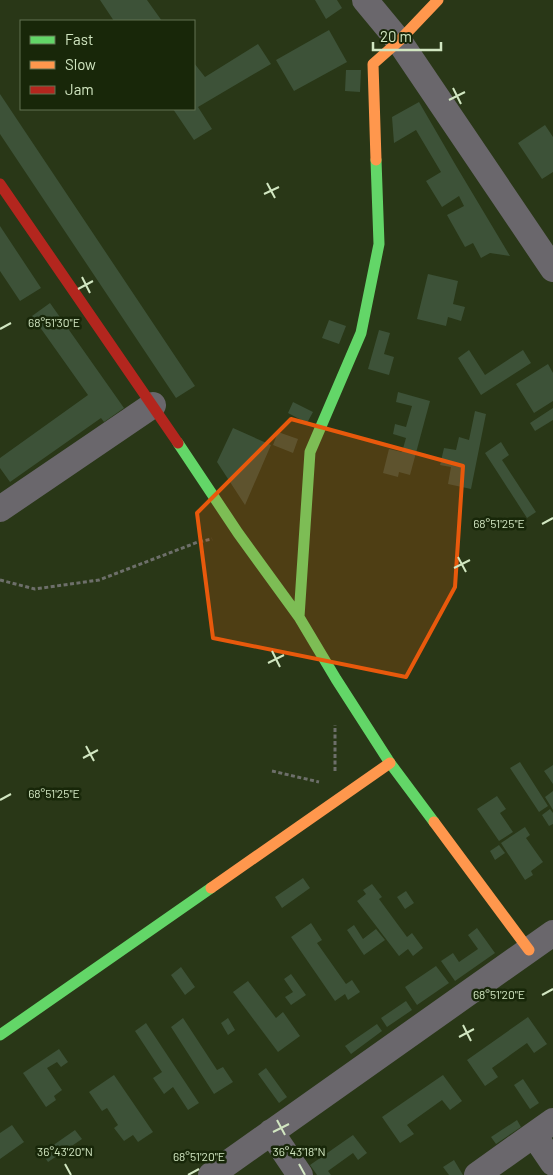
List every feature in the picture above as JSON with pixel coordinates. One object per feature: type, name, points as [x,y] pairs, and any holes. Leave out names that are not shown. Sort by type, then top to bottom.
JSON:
[{"type":"street","points":[[365,0],[399,41],[553,269]]},
{"type":"street","points":[[299,617],[310,452],[361,333],[379,244],[373,64],[399,41],[438,0]]},
{"type":"street","points":[[0,184],[153,405],[238,533],[299,617],[390,763],[529,950]]},
{"type":"street","points":[[0,509],[153,405]]},
{"type":"street","points":[[0,1035],[390,763]]},
{"type":"street","points":[[211,1175],[553,933]]},
{"type":"street","points":[[477,1175],[544,1128],[553,1163]]},
{"type":"street","points":[[271,1132],[300,1175]]},
{"type":"path","points":[[0,580],[34,589],[99,580],[198,542],[238,533]]},
{"type":"path","points":[[335,718],[335,775]]},
{"type":"path","points":[[272,771],[326,783]]},
{"type":"highlighted area","points":[[291,419],[463,466],[455,587],[406,677],[213,638],[197,513]]},
{"type":"building","points":[[100,0],[147,0],[161,20],[113,20]]},
{"type":"building","points":[[315,0],[337,0],[342,8],[326,19]]},
{"type":"building","points":[[329,30],[347,62],[294,91],[276,60]]},
{"type":"building","points":[[258,44],[271,64],[198,107],[212,129],[194,140],[174,110],[195,110],[195,64],[205,77]]},
{"type":"building","points":[[346,70],[361,70],[360,92],[345,91]]},
{"type":"building","points":[[0,94],[195,386],[176,398],[0,134]]},
{"type":"building","points":[[419,102],[510,256],[490,253],[481,258],[473,243],[465,247],[447,215],[464,206],[459,196],[442,207],[426,181],[441,172],[416,130],[394,143],[392,117]]},
{"type":"building","points":[[545,125],[553,137],[553,172],[542,179],[518,143]]},
{"type":"building","points":[[0,226],[41,288],[20,301],[0,271]]},
{"type":"building","points":[[428,274],[458,281],[453,304],[465,307],[461,321],[448,317],[446,326],[417,319]]},
{"type":"building","points":[[50,303],[124,408],[104,422],[101,418],[10,482],[0,468],[0,458],[88,395],[32,316]]},
{"type":"building","points":[[329,320],[346,326],[339,344],[322,338]]},
{"type":"building","points":[[379,330],[390,333],[384,354],[394,357],[389,375],[368,369]]},
{"type":"building","points":[[469,350],[485,375],[523,350],[531,363],[481,395],[458,358]]},
{"type":"building","points":[[548,364],[553,373],[553,401],[534,413],[516,384]]},
{"type":"building","points":[[398,392],[430,401],[410,475],[399,472],[398,477],[383,473],[389,449],[402,452],[406,438],[393,434],[395,424],[406,427],[412,406],[396,402]]},
{"type":"building","points":[[293,402],[313,412],[307,423],[288,413]]},
{"type":"building","points":[[553,408],[553,420],[535,431],[530,423]]},
{"type":"building","points":[[475,411],[486,414],[471,489],[448,484],[451,467],[440,465],[444,448],[456,450],[459,437],[469,440]]},
{"type":"building","points":[[233,428],[271,445],[245,505],[217,462]]},
{"type":"building","points":[[278,432],[298,439],[293,453],[273,445]]},
{"type":"building","points":[[501,442],[509,455],[502,460],[536,512],[527,518],[485,453]]},
{"type":"building","points":[[520,762],[548,806],[539,812],[510,768]]},
{"type":"building","points":[[553,765],[553,784],[544,771]]},
{"type":"building","points":[[553,791],[553,810],[545,797]]},
{"type":"building","points":[[497,796],[506,809],[500,813],[513,832],[499,841],[477,809]]},
{"type":"building","points":[[550,809],[553,813],[553,824],[549,826],[542,815]]},
{"type":"building","points":[[525,827],[530,835],[526,838],[543,862],[531,871],[533,875],[525,880],[501,843]]},
{"type":"building","points":[[499,845],[505,853],[495,860],[490,851]]},
{"type":"building","points":[[303,878],[310,888],[282,908],[275,897]]},
{"type":"building","points":[[372,884],[382,897],[379,899],[407,937],[412,933],[423,948],[413,956],[408,949],[399,956],[357,901],[366,894],[363,890]]},
{"type":"building","points":[[406,891],[414,903],[405,909],[397,897]]},
{"type":"building","points":[[311,923],[322,940],[317,943],[346,984],[352,980],[360,992],[348,1000],[345,994],[335,1001],[291,937]]},
{"type":"building","points":[[354,925],[363,939],[376,929],[385,940],[364,955],[347,930]]},
{"type":"building","points":[[477,928],[495,953],[455,981],[441,961],[453,953],[459,962],[478,949],[468,935]]},
{"type":"building","points":[[436,966],[449,983],[417,1005],[405,987]]},
{"type":"building","points":[[181,967],[195,987],[185,995],[171,975]]},
{"type":"building","points":[[291,974],[306,995],[291,1005],[285,997],[293,992],[284,979]]},
{"type":"building","points":[[248,981],[276,1018],[283,1012],[300,1036],[278,1052],[233,992]]},
{"type":"building","points":[[406,1001],[412,1010],[387,1027],[381,1018]]},
{"type":"building","points":[[528,1017],[547,1044],[534,1053],[527,1043],[492,1068],[498,1077],[485,1086],[467,1060]]},
{"type":"building","points":[[183,1018],[217,1070],[223,1067],[233,1082],[214,1094],[171,1027]]},
{"type":"building","points":[[228,1018],[235,1030],[228,1035],[221,1023]]},
{"type":"building","points":[[146,1023],[199,1103],[188,1110],[173,1087],[164,1094],[153,1078],[162,1072],[135,1031]]},
{"type":"building","points":[[377,1024],[382,1031],[351,1054],[345,1046]]},
{"type":"building","points":[[59,1049],[68,1062],[61,1067],[57,1062],[47,1068],[62,1090],[54,1096],[56,1100],[46,1107],[23,1073]]},
{"type":"building","points":[[266,1068],[287,1097],[279,1103],[258,1074]]},
{"type":"building","points":[[114,1075],[153,1132],[138,1142],[133,1135],[124,1141],[114,1128],[118,1125],[107,1108],[102,1111],[89,1092]]},
{"type":"building","points":[[443,1075],[462,1101],[450,1110],[442,1100],[407,1125],[414,1134],[400,1143],[382,1117]]},
{"type":"building","points":[[523,1079],[539,1103],[530,1109],[514,1085]]},
{"type":"building","points":[[517,1120],[521,1127],[496,1144],[491,1137]]},
{"type":"building","points":[[12,1125],[24,1142],[0,1159],[0,1133]]},
{"type":"building","points":[[75,1130],[82,1139],[48,1162],[42,1153]]},
{"type":"building","points":[[353,1135],[367,1153],[358,1160],[353,1153],[328,1171],[331,1175],[317,1175],[310,1165]]},
{"type":"building","points":[[454,1160],[463,1175],[449,1175],[443,1167]]},
{"type":"traffic: fast","points":[[299,617],[310,452],[361,333],[379,244],[376,160]]},
{"type":"traffic: fast","points":[[178,443],[238,533],[299,617],[390,763],[434,822]]},
{"type":"traffic: fast","points":[[0,1035],[211,888]]},
{"type":"traffic: slow","points":[[376,160],[373,64],[399,41],[438,0]]},
{"type":"traffic: slow","points":[[211,888],[390,763]]},
{"type":"traffic: slow","points":[[434,822],[529,950]]},
{"type":"traffic: jam","points":[[0,184],[178,443]]}]
